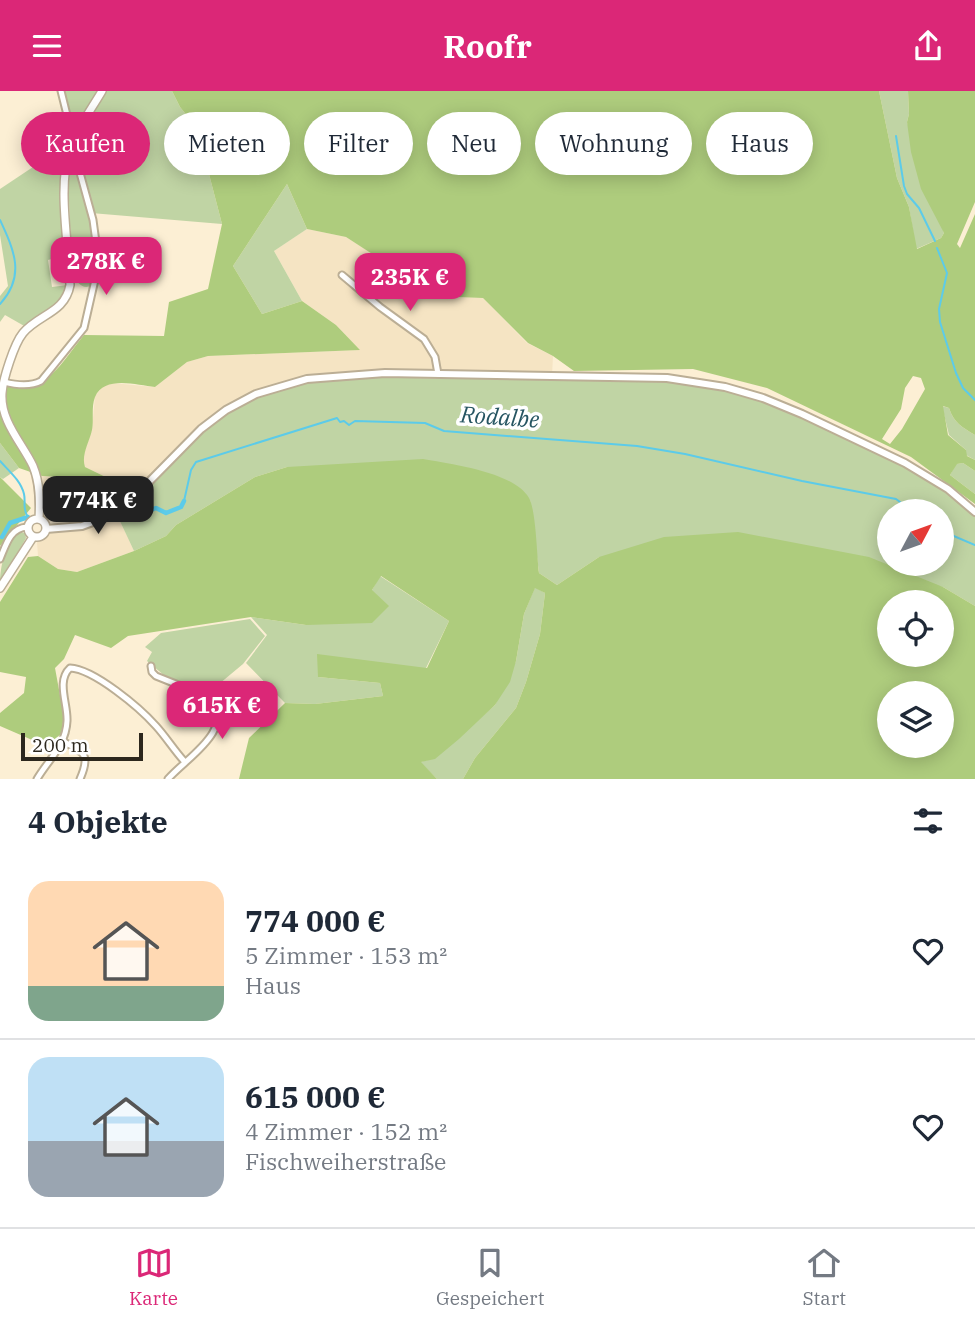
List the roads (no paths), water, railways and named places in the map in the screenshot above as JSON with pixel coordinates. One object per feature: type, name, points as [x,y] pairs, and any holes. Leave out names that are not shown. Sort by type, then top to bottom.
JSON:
[{"type":"main road","points":[[90,112],[102,91]]},
{"type":"main road","points":[[39,519],[40,497],[36,474],[3,412],[1,400],[4,382],[22,335],[65,302],[69,292],[64,175]]},
{"type":"main road","points":[[39,519],[46,529],[40,537],[33,537],[27,527],[33,520],[39,519]]},
{"type":"main road","points":[[0,588],[33,537]]},
{"type":"street","points":[[61,91],[66,112]]},
{"type":"street","points":[[4,382],[34,384],[41,381],[76,339],[88,315],[98,257],[93,220],[81,175]]},
{"type":"street","points":[[342,275],[424,339],[435,357],[438,374]]},
{"type":"street","points":[[46,529],[82,526],[109,516],[132,499],[210,421],[236,404],[266,390],[298,380],[332,375],[667,378],[725,387],[790,409],[905,463],[948,489],[975,512]]},
{"type":"street","points":[[0,559],[14,531],[27,527]]},
{"type":"street","points":[[151,666],[156,676],[211,698],[218,713],[217,724],[206,741],[168,779]]},
{"type":"street","points":[[37,779],[62,741],[67,722],[63,680],[68,669],[77,669],[113,689],[151,721],[184,761]]},
{"type":"street","points":[[62,741],[86,757],[87,763],[80,779]]},
{"type":"street","points":[[176,769],[180,779]]},
{"type":"waterway","points":[[896,136],[904,186],[919,208],[935,241]]},
{"type":"waterway","points":[[0,220],[10,242],[15,263],[13,283],[0,304]]},
{"type":"waterway","points":[[937,248],[947,273],[939,309],[940,322],[956,373],[963,388],[975,400]]},
{"type":"waterway","name":"Rodalbe","points":[[184,501],[191,470],[196,462],[337,418],[349,425],[355,421],[425,423],[444,431],[637,446],[896,499]]},
{"type":"waterway","points":[[0,461],[20,485],[28,517]]},
{"type":"waterway","name":"Rodalbe","points":[[123,514],[135,516],[156,508],[166,513],[181,507],[184,501]]},
{"type":"waterway","name":"Rodalbe","points":[[63,515],[85,514],[108,506],[110,508]]},
{"type":"waterway","name":"Rodalbe","points":[[2,537],[10,523],[28,517]]},
{"type":"waterway","name":"Rodalbe","points":[[954,536],[975,545]]}]
